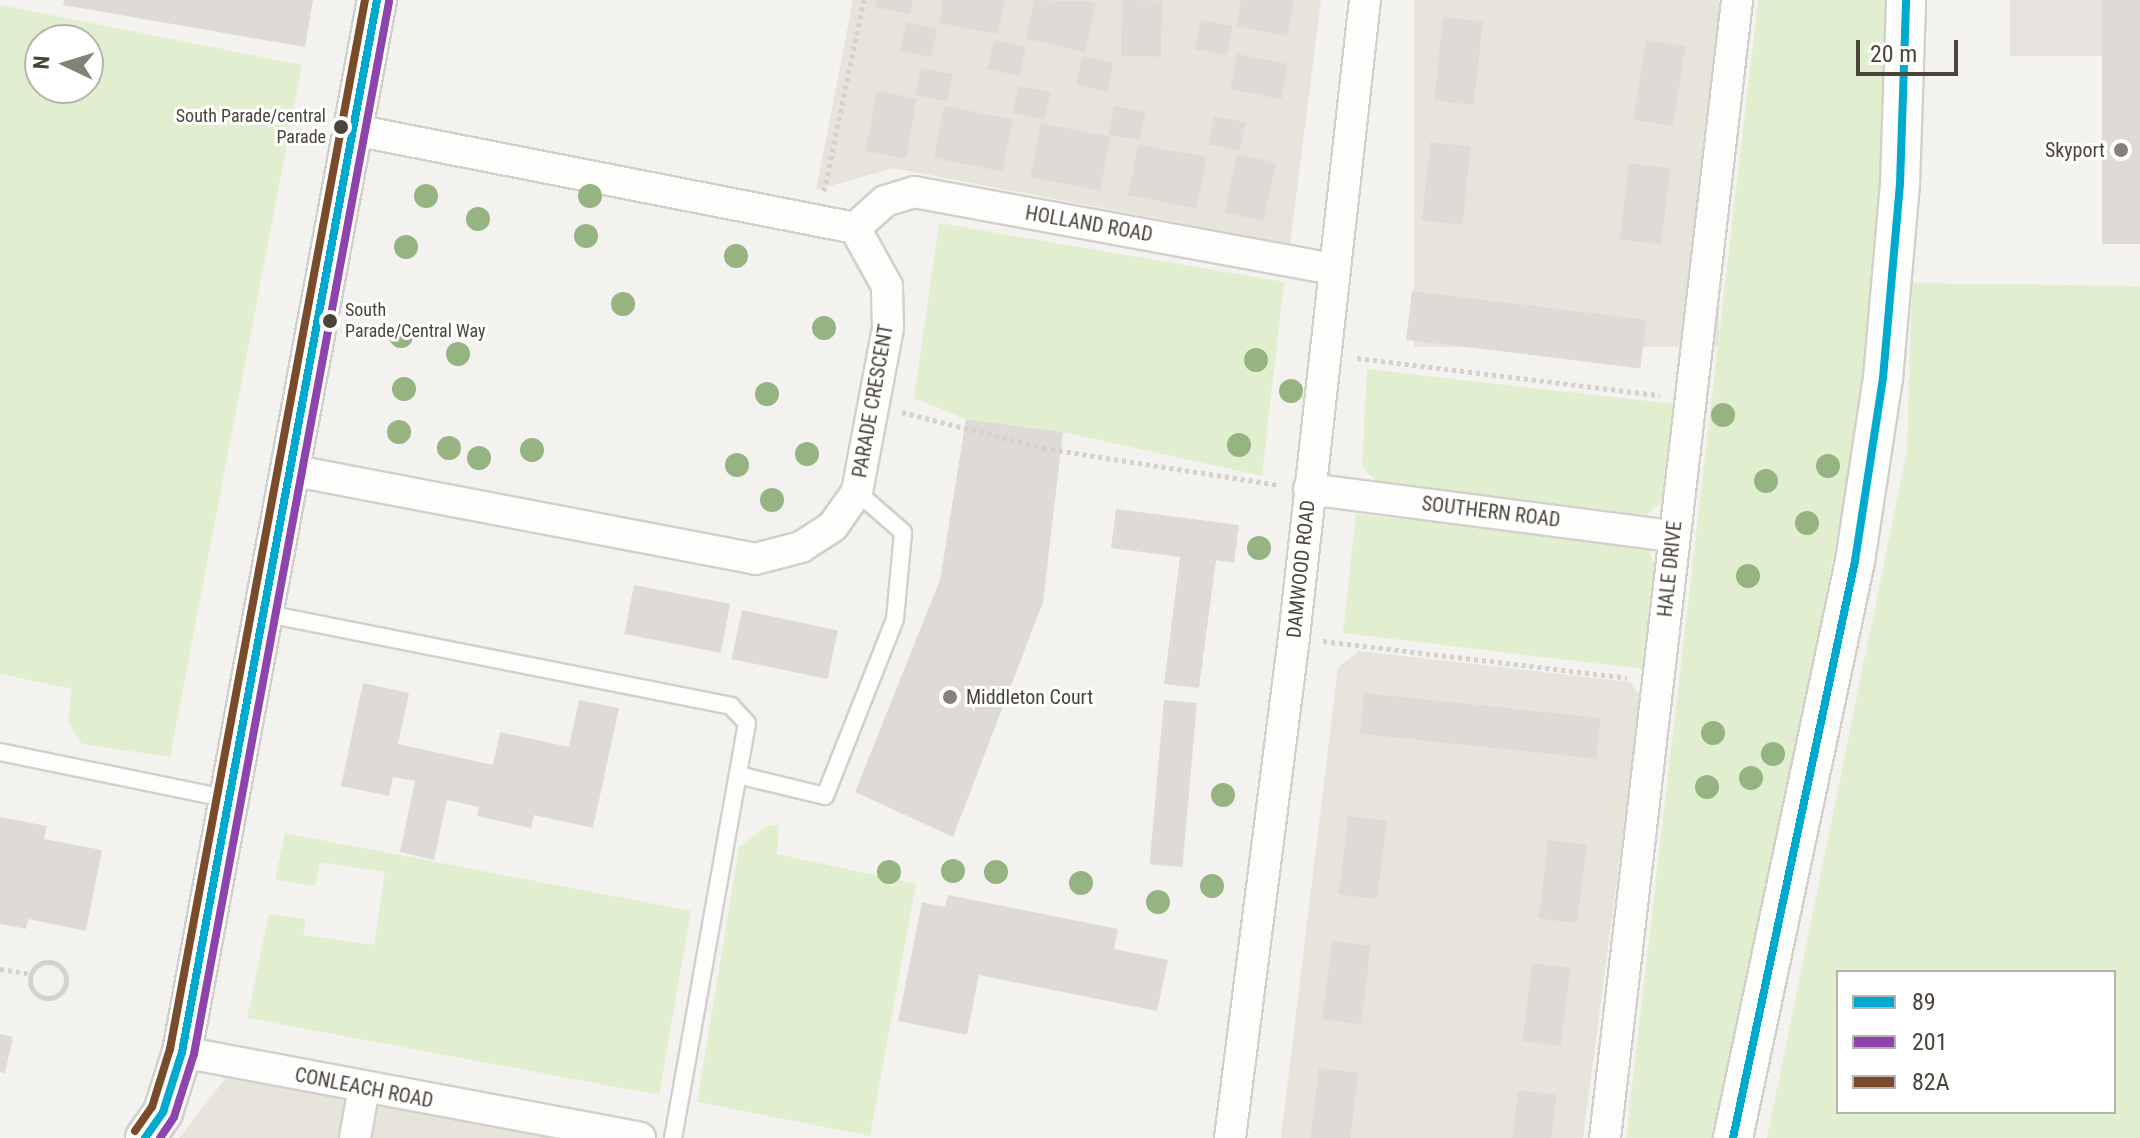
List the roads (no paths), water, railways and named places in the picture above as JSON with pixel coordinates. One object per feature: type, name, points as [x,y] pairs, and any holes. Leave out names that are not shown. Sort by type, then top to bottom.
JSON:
[{"type":"street","points":[[145,1138],[163,1112],[182,1052],[260,612],[290,470],[377,0]]},
{"type":"street","name":"DAMWOOD ROAD","points":[[1230,1138],[1294,637],[1365,0]]},
{"type":"street","name":"HALE DRIVE","points":[[1605,1138],[1737,0]]},
{"type":"street","points":[[1733,1138],[1855,561],[1883,378],[1900,184],[1906,0]]},
{"type":"street","points":[[354,130],[819,216],[855,228]]},
{"type":"street","name":"HOLLAND ROAD","points":[[855,228],[885,201],[914,192],[1333,269]]},
{"type":"street","name":"PARADE CRESCENT","points":[[290,470],[755,559],[801,547],[833,526],[857,492],[888,328],[887,286],[855,228]]},
{"type":"street","name":"SOUTHERN ROAD","points":[[1309,489],[1673,536]]},
{"type":"street","name":"CONLEACH ROAD","points":[[182,1052],[640,1138]]},
{"type":"street","points":[[355,1138],[364,1088]]},
{"type":"lane","points":[[738,775],[825,796],[895,619],[903,532],[857,492]]},
{"type":"lane","points":[[260,612],[731,706],[747,723],[673,1138]]},
{"type":"lane","points":[[0,752],[228,799]]},
{"type":"place","name":"South Parade/central Parade","points":[[341,127]]},
{"type":"place","name":"Skyport","points":[[2121,150]]},
{"type":"place","name":"South Parade/Central Way","points":[[330,321]]},
{"type":"place","name":"Middleton Court","points":[[950,697]]}]
